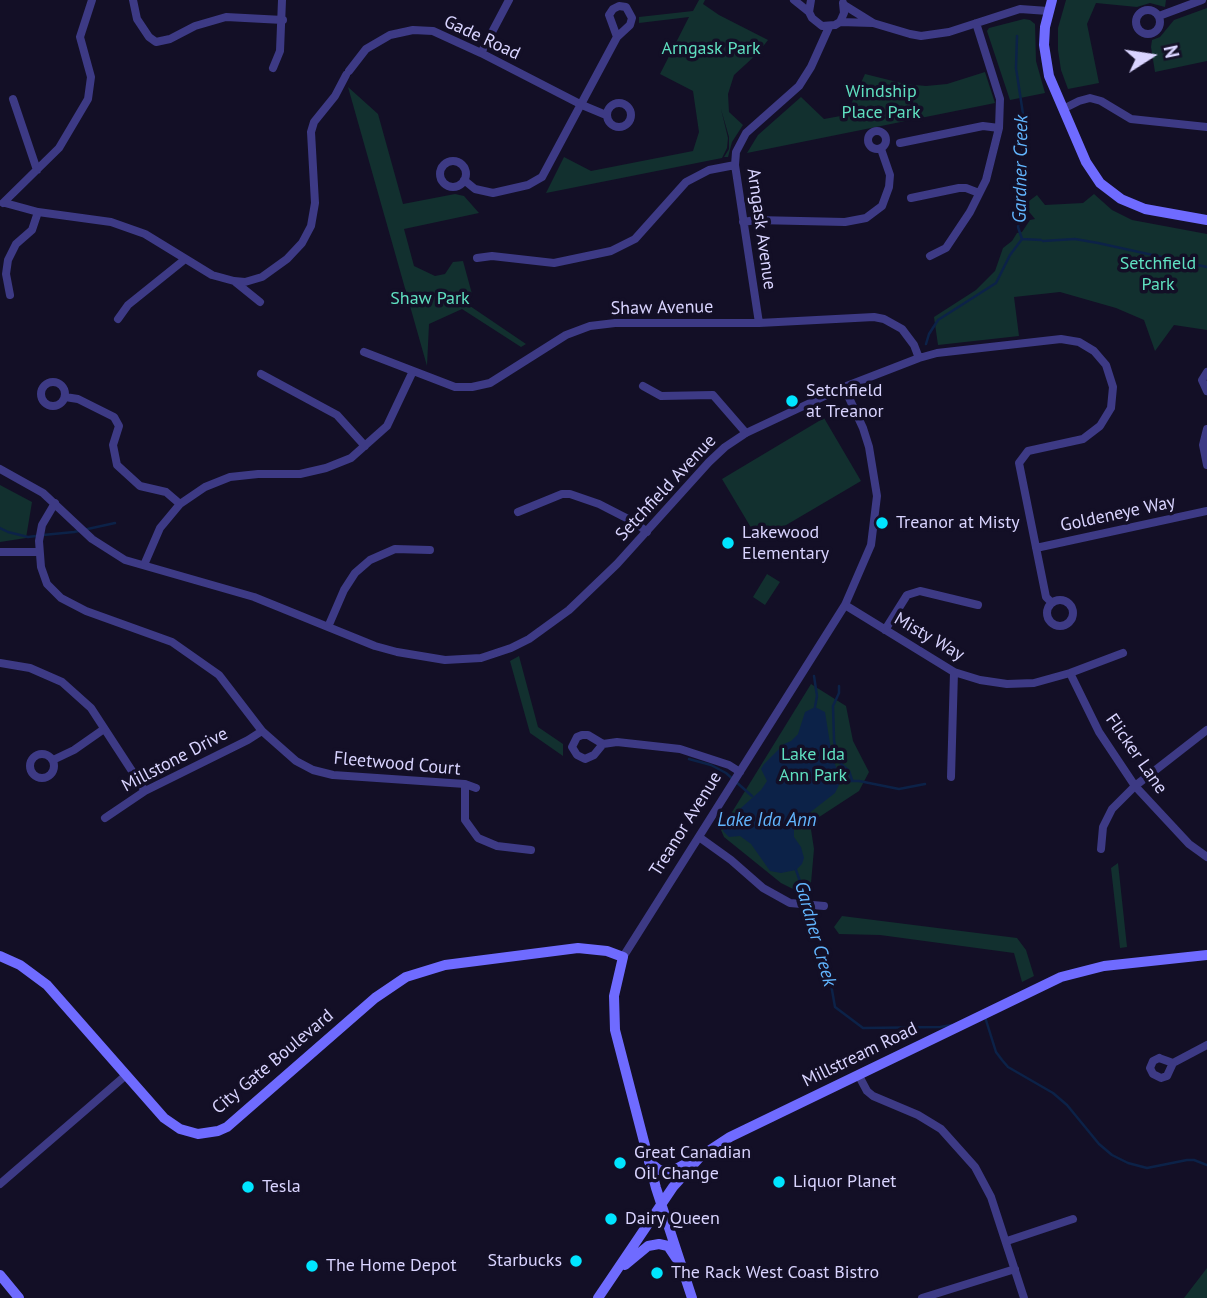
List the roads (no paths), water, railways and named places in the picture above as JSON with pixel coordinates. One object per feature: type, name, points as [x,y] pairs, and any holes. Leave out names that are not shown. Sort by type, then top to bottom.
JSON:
[{"type":"street","points":[[3,203],[59,148],[88,100],[91,77],[80,37],[92,0]]},
{"type":"street","points":[[133,0],[137,19],[149,37],[156,42],[226,17],[283,20]]},
{"type":"street","points":[[273,68],[281,51],[282,0]]},
{"type":"street","points":[[481,53],[509,0]]},
{"type":"street","points":[[794,0],[809,12],[816,24],[819,45]]},
{"type":"street","points":[[809,12],[811,0]]},
{"type":"street","points":[[1159,16],[1202,0]]},
{"type":"street","points":[[840,22],[843,3],[873,23]]},
{"type":"street","points":[[816,24],[829,27],[840,22],[873,23],[921,36],[948,32],[1020,9],[1050,5],[1045,36],[1046,62],[1086,162],[1100,183],[1121,199],[1145,209],[1207,220]]},
{"type":"street","points":[[930,256],[946,248],[970,212],[986,180],[999,128],[1000,99],[976,23]]},
{"type":"street","name":"Arngask Avenue","points":[[759,323],[735,165],[739,142],[799,86],[829,27]]},
{"type":"street","name":"Gade Road","points":[[234,281],[245,282],[262,277],[287,259],[302,243],[311,226],[315,203],[311,132],[314,122],[335,96],[348,73],[376,42],[404,31],[442,33],[582,105],[607,115]]},
{"type":"street","points":[[464,180],[475,189],[493,193],[535,182],[549,167],[617,37]]},
{"type":"street","points":[[1063,109],[1090,98],[1101,101],[1132,119],[1207,128]]},
{"type":"street","points":[[13,99],[37,170]]},
{"type":"street","points":[[900,143],[983,127],[999,128]]},
{"type":"street","points":[[743,222],[845,222],[866,218],[882,206],[889,187],[890,175],[881,149]]},
{"type":"street","points":[[477,258],[503,257],[554,263],[611,251],[635,239],[686,182],[709,170],[735,165]]},
{"type":"street","points":[[911,198],[959,188],[979,193]]},
{"type":"street","points":[[3,203],[38,212],[111,222],[145,234],[212,275],[234,281],[260,302]]},
{"type":"street","points":[[10,295],[6,274],[8,260],[16,244],[32,230],[38,212]]},
{"type":"street","points":[[118,319],[128,305],[184,260]]},
{"type":"street","name":"Shaw Avenue","points":[[364,352],[455,387],[472,387],[489,383],[566,335],[590,326],[615,323],[759,323],[874,317],[884,319],[902,329],[914,345],[919,358]]},
{"type":"street","name":"Setchfield Avenue","points":[[0,470],[33,485],[109,552],[144,565],[236,591],[375,646],[421,657],[463,659],[496,653],[529,639],[569,610],[592,591],[718,453],[746,433],[844,387],[919,358],[1061,339],[1079,342],[1094,351],[1106,366],[1113,387],[1111,408],[1100,426],[1083,439],[1028,451],[1019,463],[1046,597],[1052,603]]},
{"type":"street","points":[[144,565],[160,528],[180,504],[205,487],[230,477],[300,474],[351,458],[387,426],[413,371]]},
{"type":"street","points":[[1207,372],[1202,380],[1207,391]]},
{"type":"street","points":[[261,374],[337,415],[365,446]]},
{"type":"street","points":[[643,386],[661,396],[713,396],[746,433]]},
{"type":"street","name":"Treanor Avenue","points":[[692,1298],[649,1162],[613,1020],[614,996],[623,957],[845,605],[871,545],[877,496],[869,447],[844,387]]},
{"type":"street","points":[[65,397],[78,399],[114,417],[118,426],[113,445],[117,465],[140,486],[166,492],[180,504]]},
{"type":"street","points":[[1207,429],[1203,445],[1207,465]]},
{"type":"street","points":[[518,512],[562,494],[570,494],[611,510],[647,532]]},
{"type":"street","points":[[0,552],[38,552],[42,525],[55,503]]},
{"type":"street","name":"Goldeneye Way","points":[[1036,548],[1207,511]]},
{"type":"street","points":[[328,627],[344,590],[355,573],[370,560],[395,550],[430,550]]},
{"type":"street","name":"Fleetwood Court","points":[[38,552],[40,567],[47,584],[61,598],[86,611],[173,642],[219,675],[261,731],[296,761],[323,773],[465,784],[476,788]]},
{"type":"street","points":[[885,630],[908,595],[920,591],[978,605]]},
{"type":"street","name":"Misty Way","points":[[845,605],[954,672],[980,680],[1007,684],[1034,683],[1123,653]]},
{"type":"street","points":[[0,663],[30,668],[62,682],[91,708],[145,791]]},
{"type":"street","points":[[951,777],[954,672]]},
{"type":"street","name":"Flicker Lane","points":[[1070,673],[1099,733],[1135,786],[1188,845],[1207,857]]},
{"type":"street","points":[[53,760],[74,750],[104,729]]},
{"type":"street","points":[[1101,849],[1103,827],[1112,809],[1135,786],[1207,730]]},
{"type":"street","name":"Millstone Drive","points":[[105,818],[145,791],[261,731]]},
{"type":"street","points":[[603,744],[617,742],[680,749],[729,765],[740,772]]},
{"type":"street","points":[[465,784],[465,820],[478,838],[497,846],[531,850]]},
{"type":"street","points":[[699,837],[771,892],[790,903],[824,906]]},
{"type":"street","name":"City Gate Boulevard","points":[[0,956],[20,965],[47,985],[171,1125],[189,1132],[208,1133],[227,1126],[375,998],[406,977],[445,965],[578,947],[607,951],[623,957]]},
{"type":"street","name":"Millstream Road","points":[[598,1298],[662,1203],[701,1156],[730,1137],[1078,971],[1207,955]]},
{"type":"street","points":[[1173,1063],[1207,1045]]},
{"type":"street","points":[[0,1184],[125,1076]]},
{"type":"street","points":[[859,1076],[873,1096],[929,1121],[951,1138],[975,1167],[991,1197],[1024,1298]]},
{"type":"street","points":[[649,1162],[665,1171],[676,1169],[701,1156]]},
{"type":"street","points":[[1007,1241],[1073,1219]]},
{"type":"street","points":[[612,1275],[648,1246],[659,1244],[668,1246],[682,1266]]},
{"type":"street","points":[[922,1298],[1015,1269]]},
{"type":"street","points":[[0,1275],[19,1298]]},
{"type":"water","name":"Lake Ida Ann","points":[[815,707],[825,712],[832,756],[841,781],[835,793],[794,825],[794,837],[804,858],[802,864],[796,870],[781,873],[770,871],[751,844],[740,836],[729,837],[723,831],[732,816],[761,790],[767,781],[761,769],[764,764],[798,734],[805,712]]},
{"type":"waterway","name":"Gardner Creek","points":[[926,344],[938,320],[996,283],[1010,255],[1022,239],[1018,227],[1021,216],[1021,160],[1025,127],[1016,68],[1017,36]]},
{"type":"waterway","points":[[1022,239],[1041,240]]},
{"type":"waterway","points":[[1043,241],[1075,239],[1207,267]]},
{"type":"waterway","points":[[43,535],[74,532],[115,523]]},
{"type":"waterway","points":[[0,528],[28,537],[36,536]]},
{"type":"waterway","name":"Gardner Creek","points":[[814,676],[817,696],[815,707]]},
{"type":"waterway","points":[[839,686],[833,706],[834,740],[841,764],[849,771],[852,780]]},
{"type":"waterway","points":[[689,759],[711,765],[726,773],[752,796]]},
{"type":"waterway","points":[[841,781],[859,781],[899,789],[925,784]]},
{"type":"waterway","name":"Gardner Creek","points":[[796,870],[826,956],[835,1007],[863,1028],[952,1025]]},
{"type":"waterway","name":"Gardner Creek","points":[[985,1017],[996,1052],[1008,1067],[1053,1093],[1112,1155],[1147,1168],[1187,1160],[1207,1165]]},
{"type":"place","name":"Setchfield at Treanor","points":[[792,401]]},
{"type":"place","name":"Treanor at Misty","points":[[882,523]]},
{"type":"place","name":"Lakewood Elementary","points":[[728,543]]},
{"type":"place","name":"Great Canadian Oil Change","points":[[620,1163]]},
{"type":"place","name":"Liquor Planet","points":[[779,1182]]},
{"type":"place","name":"Tesla","points":[[248,1187]]},
{"type":"place","name":"Dairy Queen","points":[[611,1219]]},
{"type":"place","name":"Starbucks","points":[[576,1261]]},
{"type":"place","name":"The Home Depot","points":[[312,1266]]},
{"type":"place","name":"The Rack West Coast Bistro","points":[[657,1273]]},
{"type":"park label","name":"Arngask Park","points":[[711,49]]},
{"type":"park label","name":"Windship Place Park","points":[[881,102]]},
{"type":"park label","name":"Setchfield Park","points":[[1158,274]]},
{"type":"park label","name":"Shaw Park","points":[[430,299]]},
{"type":"park label","name":"Lake Ida Ann Park","points":[[813,765]]}]
